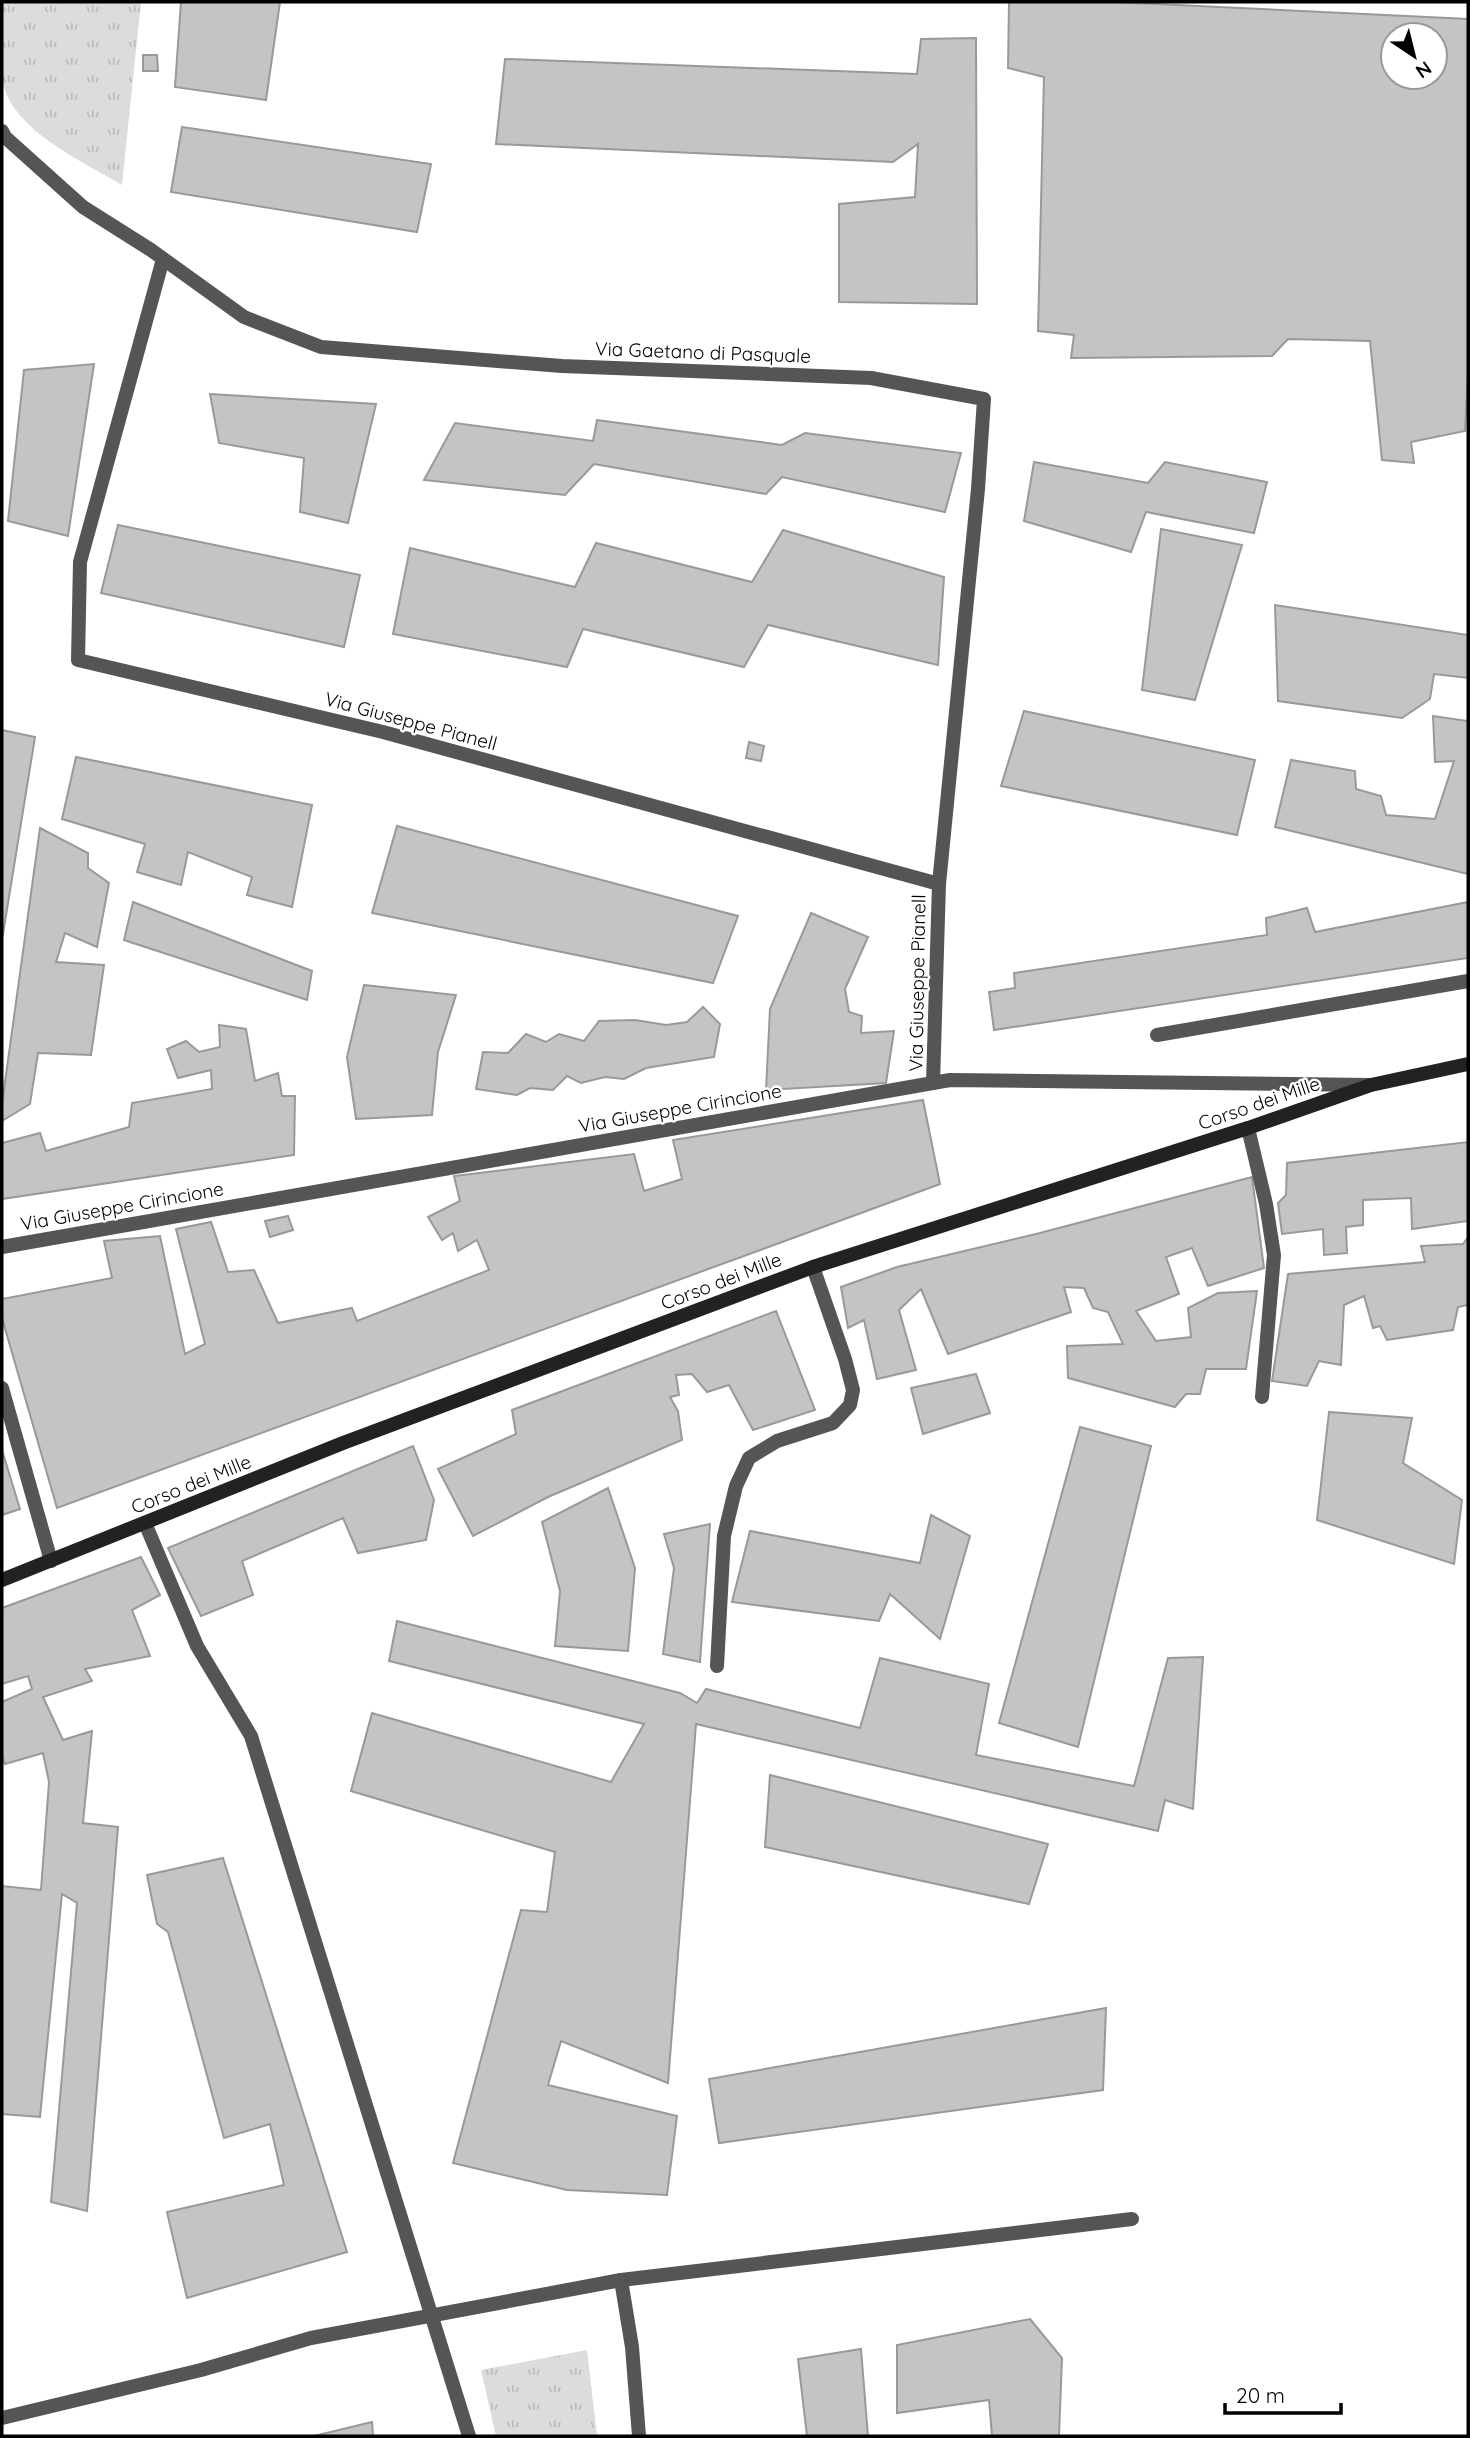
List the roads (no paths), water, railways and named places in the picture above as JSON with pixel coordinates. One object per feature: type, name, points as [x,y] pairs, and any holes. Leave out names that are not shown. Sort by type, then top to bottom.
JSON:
[{"type":"street","name":"Via Gaetano di Pasquale","points":[[2,131],[5,137],[83,207],[163,259],[244,317],[321,347],[562,366],[870,378],[984,399],[978,489],[939,884]]},
{"type":"street","name":"Via Giuseppe Pianell","points":[[163,259],[80,562],[78,660],[383,732],[939,884],[933,1083]]},
{"type":"street","points":[[1157,1035],[1468,981]]},
{"type":"street","name":"Corso dei Mille","points":[[2,1580],[343,1443],[813,1267],[1248,1129],[1371,1084],[1468,1064]]},
{"type":"street","name":"Via Giuseppe Cirincione","points":[[2,1247],[950,1080],[1371,1084]]},
{"type":"street","points":[[1248,1129],[1266,1204],[1273,1255],[1262,1396]]},
{"type":"street","points":[[717,1666],[724,1536],[736,1486],[750,1458],[777,1441],[833,1423],[850,1405],[853,1390],[845,1359],[813,1267]]},
{"type":"street","points":[[2,1388],[51,1561]]},
{"type":"street","points":[[145,1523],[197,1646],[251,1736],[469,2436]]},
{"type":"street","points":[[2,2418],[201,2370],[311,2338],[621,2280],[1132,2219]]},
{"type":"street","points":[[621,2280],[632,2347],[639,2436]]}]
